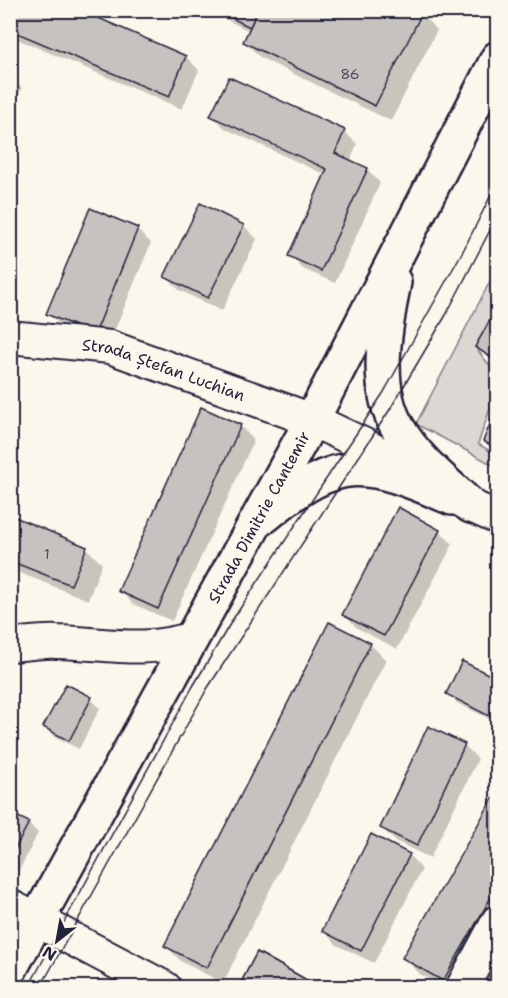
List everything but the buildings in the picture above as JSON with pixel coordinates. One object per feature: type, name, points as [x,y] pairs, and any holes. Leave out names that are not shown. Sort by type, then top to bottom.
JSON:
[{"type":"main road","name":"Strada Dimitrie Cantemir","points":[[10,969],[24,913],[192,638],[312,420],[498,58]]},
{"type":"main road","points":[[403,244],[387,315],[384,392],[389,411],[408,443],[436,474],[484,512]]},
{"type":"main road","points":[[254,525],[290,495],[309,483],[352,468],[371,469],[394,475],[484,512]]},
{"type":"street","name":"Strada Ștefan Luchian","points":[[10,337],[110,347],[312,420],[367,446],[484,512]]},
{"type":"street","points":[[10,621],[56,642]]},
{"type":"street","points":[[10,645],[56,642],[132,648],[159,647],[192,638]]},
{"type":"street","points":[[24,913],[165,987]]},
{"type":"street","points":[[462,987],[498,921]]},
{"type":"shaded area","points":[[497,268],[497,306],[475,347],[497,375],[497,388],[478,444],[497,455],[497,467],[416,424]]},
{"type":"tram line","points":[[28,988],[192,688],[233,619],[384,392],[464,249],[498,181]]},
{"type":"tram line","points":[[40,988],[207,689],[389,411],[446,315],[498,215]]}]
